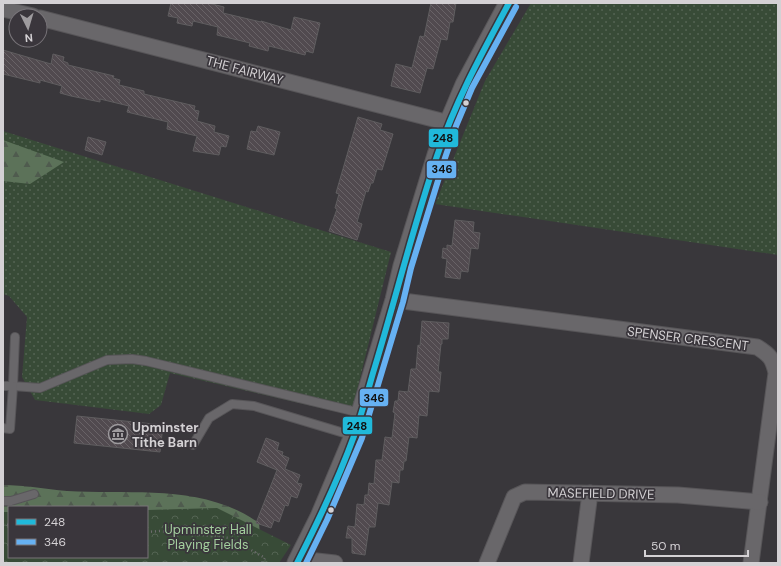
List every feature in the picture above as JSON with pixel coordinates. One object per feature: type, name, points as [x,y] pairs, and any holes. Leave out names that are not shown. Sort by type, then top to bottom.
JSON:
[{"type":"street","points":[[335,563],[298,561],[320,517],[354,436],[395,300],[403,266],[437,155],[449,123],[465,85],[509,3]]},
{"type":"street","name":"THE FAIRWAY","points":[[48,20],[449,123]]},
{"type":"street","name":"SPENSER CRESCENT","points":[[395,300],[757,348],[768,354],[774,363],[776,373],[751,563]]},
{"type":"street","name":"MASEFIELD DRIVE","points":[[486,563],[514,497],[525,492],[678,495],[760,502]]},
{"type":"street","points":[[581,563],[590,493]]},
{"type":"lane","points":[[3,428],[10,429],[15,337]]},
{"type":"lane","points":[[3,386],[40,388],[107,360],[146,361],[361,413]]},
{"type":"lane","points":[[193,445],[209,418],[232,404],[254,406],[354,436]]},
{"type":"lane","points":[[3,501],[11,501],[34,494]]},
{"type":"path","points":[[148,532],[160,531],[230,538],[265,558],[262,563]]},
{"type":"green space","points":[[531,3],[778,3],[778,255],[435,204],[485,81]]},
{"type":"green space","points":[[3,131],[391,252],[351,415],[170,373],[161,405],[149,414],[35,400],[22,377],[27,317],[9,296],[3,294]]},
{"type":"green space","points":[[3,140],[64,162],[30,184],[3,181]]},
{"type":"green space","points":[[3,485],[27,486],[67,491],[141,492],[191,496],[237,510],[259,523],[260,536],[148,521],[148,506],[8,506],[8,532],[3,533]]},
{"type":"green space","name":"Upminster Hall Playing Fields","points":[[217,508],[291,545],[279,563],[3,563],[3,512],[8,512],[8,558],[148,558],[148,510]]},
{"type":"building","points":[[171,3],[208,3],[224,7],[223,13],[261,21],[291,30],[294,17],[320,23],[313,53],[306,51],[305,55],[269,46],[268,51],[249,46],[250,43],[217,35],[218,27],[193,21],[192,26],[177,23],[178,18],[168,16]]},
{"type":"building","points":[[431,3],[456,3],[453,22],[450,22],[447,40],[441,39],[433,69],[427,68],[420,93],[391,86],[396,64],[412,68],[420,36],[424,37]]},
{"type":"building","points":[[3,50],[51,64],[53,54],[64,57],[63,61],[68,63],[68,65],[114,76],[113,78],[120,80],[119,85],[144,91],[144,94],[195,106],[194,110],[199,111],[197,121],[215,126],[214,132],[229,136],[226,147],[221,146],[219,155],[193,151],[197,136],[167,129],[168,122],[127,112],[129,106],[100,99],[100,102],[71,96],[60,93],[62,86],[40,80],[40,83],[3,74]]},
{"type":"building","points":[[358,117],[382,124],[380,130],[393,134],[382,170],[377,169],[373,183],[371,183],[368,192],[366,191],[357,222],[362,224],[357,240],[329,231],[337,209],[335,208],[339,194],[336,193]]},
{"type":"building","points":[[258,126],[280,132],[274,155],[247,149],[251,131],[256,132]]},
{"type":"building","points":[[88,137],[106,142],[102,155],[85,150]]},
{"type":"building","points":[[455,220],[474,222],[473,232],[480,233],[478,249],[471,248],[468,272],[461,271],[460,279],[445,277],[447,259],[442,258],[443,248],[447,249],[447,245],[452,246]]},
{"type":"building","points":[[422,321],[449,323],[448,339],[442,339],[441,344],[438,372],[441,372],[439,392],[429,391],[427,416],[419,415],[417,438],[409,437],[406,461],[404,461],[403,470],[400,470],[399,483],[392,482],[389,505],[378,503],[375,527],[369,527],[365,555],[352,553],[352,538],[346,538],[348,526],[355,527],[357,504],[364,505],[365,495],[368,495],[369,483],[374,484],[376,460],[382,460],[385,437],[392,438],[395,401],[398,401],[399,391],[408,392],[411,369],[416,369]]},
{"type":"building","name":"Upminster Tithe Barn","points":[[77,416],[163,425],[160,452],[74,443]]},
{"type":"building","points":[[266,438],[279,443],[277,450],[283,452],[282,455],[289,458],[285,469],[300,475],[297,483],[302,484],[297,498],[291,496],[288,506],[285,505],[279,522],[274,520],[271,528],[256,523],[277,470],[257,462]]},
{"type":"transit line","name":"248","points":[[297,563],[313,532],[341,469],[362,413],[420,210],[444,136],[470,78],[509,3]]},
{"type":"transit line","name":"346","points":[[306,563],[327,520],[362,438],[403,302],[411,268],[456,126],[472,88],[516,7]]},
{"type":"place","name":"Upminster Tithe Barn","points":[[118,434]]}]
